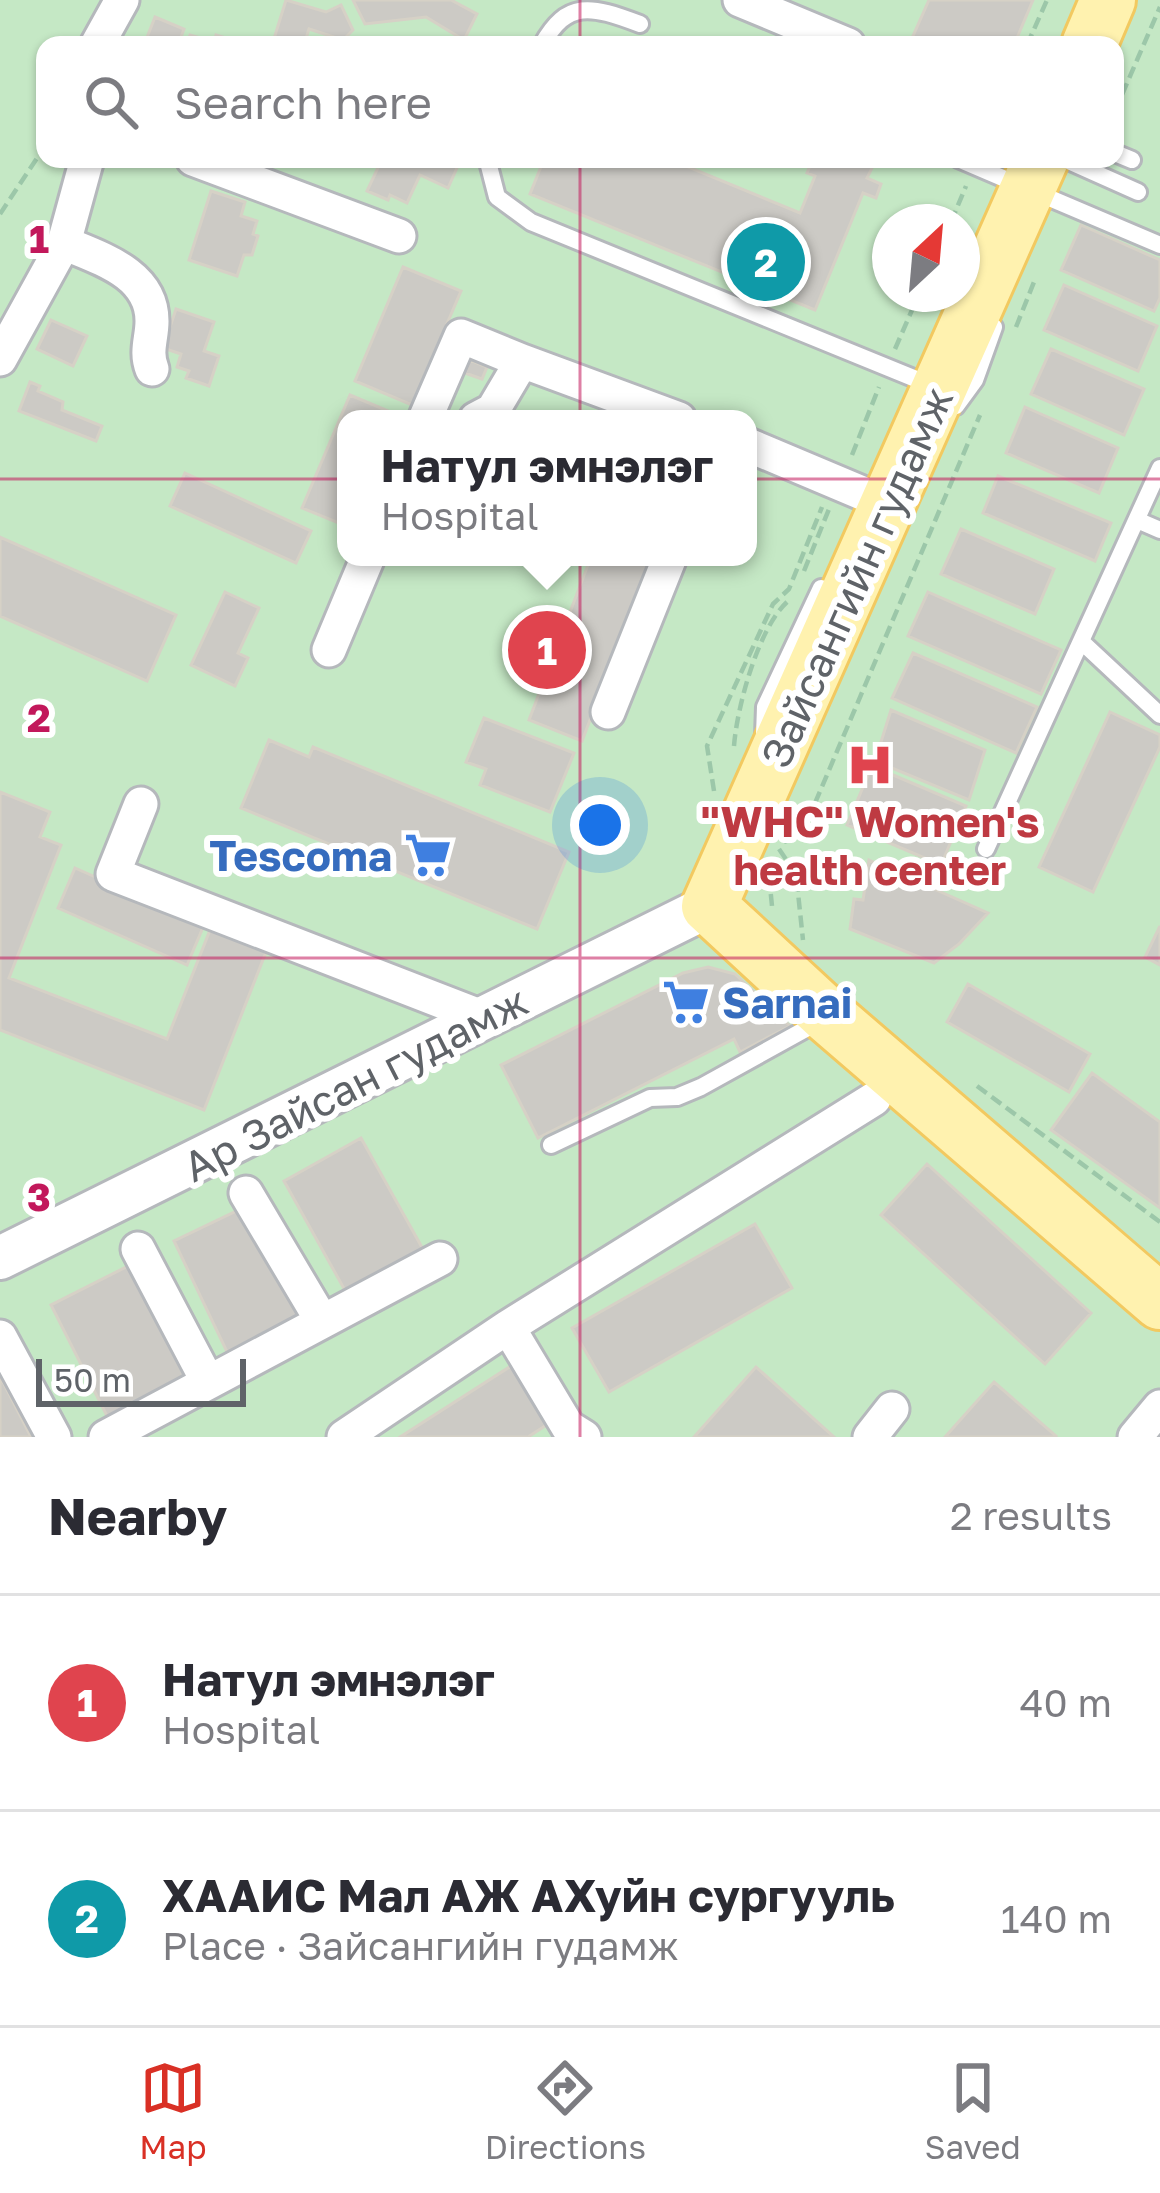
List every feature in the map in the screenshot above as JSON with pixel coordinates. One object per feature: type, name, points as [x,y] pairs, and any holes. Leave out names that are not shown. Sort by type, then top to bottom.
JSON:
[{"type":"main road","points":[[1093,36],[1108,0]]},
{"type":"main road","name":"Зайсангийн гудамж","points":[[709,906],[864,535],[963,394],[1006,289],[1044,168]]},
{"type":"main road","points":[[709,906],[828,1016],[890,1089],[1160,1302]]},
{"type":"street","points":[[102,36],[122,0]]},
{"type":"street","points":[[740,0],[826,36]]},
{"type":"street","points":[[0,359],[64,243],[85,168]]},
{"type":"street","points":[[217,168],[399,236]]},
{"type":"street","points":[[64,243],[118,268],[146,291],[152,316],[147,352],[152,369]]},
{"type":"street","points":[[433,410],[460,336],[655,410]]},
{"type":"street","points":[[493,410],[522,361]]},
{"type":"street","points":[[757,453],[864,535]]},
{"type":"street","points":[[329,650],[364,566]]},
{"type":"street","points":[[608,712],[666,566]]},
{"type":"street","points":[[141,804],[113,874],[487,1019]]},
{"type":"street","name":"Ар Зайсан гудамж","points":[[0,1258],[709,906]]},
{"type":"street","points":[[344,1437],[508,1327],[890,1089]]},
{"type":"street","points":[[246,1193],[322,1321]]},
{"type":"street","points":[[138,1249],[208,1382]]},
{"type":"street","points":[[106,1437],[440,1258]]},
{"type":"street","points":[[508,1327],[568,1427],[584,1437]]},
{"type":"street","points":[[0,1337],[54,1437]]},
{"type":"street","points":[[1135,1437],[1160,1407]]},
{"type":"street","points":[[870,1437],[892,1409]]},
{"type":"lane","points":[[546,36],[565,8],[584,6],[640,24]]},
{"type":"lane","points":[[489,168],[496,197],[531,222],[963,394]]},
{"type":"lane","points":[[1044,168],[1138,192]]},
{"type":"lane","points":[[1044,168],[1160,245]]},
{"type":"lane","points":[[864,535],[976,380],[1006,289]]},
{"type":"lane","points":[[986,849],[1160,468]]},
{"type":"lane","points":[[1137,520],[1160,530]]},
{"type":"lane","points":[[1083,643],[1160,715]]},
{"type":"lane","points":[[551,1145],[650,1097],[677,1097],[701,1087],[828,1016]]},
{"type":"path","points":[[1031,36],[1047,0]]},
{"type":"path","points":[[1124,90],[1160,7]]},
{"type":"path","points":[[0,214],[36,160]]},
{"type":"path","points":[[956,204],[965,168]]},
{"type":"path","points":[[1006,289],[1013,334]]},
{"type":"path","points":[[776,844],[801,836],[963,394]]},
{"type":"path","points":[[715,808],[707,746],[772,604],[789,589],[825,500]]},
{"type":"path","points":[[773,911],[769,863],[776,844]]},
{"type":"path","points":[[776,844],[796,874],[802,950],[792,938]]},
{"type":"path","points":[[965,1077],[1160,1222]]},
{"type":"green space","points":[[0,0],[1160,0],[1160,1437],[0,1437]]},
{"type":"building","points":[[286,0],[326,12],[341,5],[353,30],[347,36],[309,29],[307,36],[275,36]]},
{"type":"building","points":[[353,0],[451,0],[477,14],[466,36],[457,36],[426,17],[365,24]]},
{"type":"building","points":[[929,0],[1033,0],[1018,36],[913,36]]},
{"type":"building","points":[[155,17],[184,29],[181,36],[148,36]]},
{"type":"building","points":[[378,168],[457,168],[448,188],[420,175],[407,203],[367,191]]},
{"type":"building","points":[[540,168],[691,168],[800,213],[815,176],[807,173],[809,168],[872,168],[867,178],[881,184],[876,198],[863,193],[815,310],[530,194]]},
{"type":"building","points":[[211,191],[245,202],[241,216],[257,221],[252,255],[244,255],[237,276],[189,260]]},
{"type":"building","points":[[1081,225],[1160,260],[1160,298],[1154,311],[1061,270]]},
{"type":"building","points":[[403,267],[461,291],[412,405],[355,381]]},
{"type":"building","points":[[1064,285],[1157,326],[1138,371],[1044,330]]},
{"type":"building","points":[[176,309],[214,322],[204,351],[219,356],[209,386],[186,378],[189,371],[177,367],[181,354],[163,348]]},
{"type":"building","points":[[51,320],[87,336],[73,366],[37,349]]},
{"type":"building","points":[[1051,349],[1144,389],[1124,435],[1031,394]]},
{"type":"building","points":[[470,360],[487,367],[482,379],[465,373]]},
{"type":"building","points":[[30,382],[63,402],[62,410],[102,426],[96,441],[19,411]]},
{"type":"building","points":[[350,395],[386,410],[344,410]]},
{"type":"building","points":[[1025,407],[1118,448],[1099,493],[1006,453]]},
{"type":"building","points":[[337,426],[337,522],[302,508]]},
{"type":"building","points":[[185,473],[311,531],[296,563],[170,506]]},
{"type":"building","points":[[998,476],[1111,523],[1095,561],[983,513]]},
{"type":"building","points":[[961,529],[1054,569],[1035,614],[941,574]]},
{"type":"building","points":[[0,537],[176,615],[147,681],[0,616]]},
{"type":"building","points":[[588,566],[649,566],[582,741],[529,720]]},
{"type":"building","points":[[225,592],[259,608],[238,653],[248,658],[235,686],[191,665]]},
{"type":"building","points":[[928,592],[1061,650],[1041,694],[908,636]]},
{"type":"building","points":[[913,653],[1037,707],[1016,753],[892,698]]},
{"type":"building","points":[[891,710],[985,750],[969,800],[875,761]]},
{"type":"building","points":[[1110,712],[1160,735],[1160,747],[1093,892],[1039,867]]},
{"type":"building","points":[[484,718],[574,753],[550,812],[480,785],[486,769],[466,762]]},
{"type":"building","points":[[269,740],[309,757],[313,747],[569,852],[537,929],[241,808]]},
{"type":"building","points":[[872,766],[966,806],[941,865],[847,825]]},
{"type":"building","points":[[0,792],[50,812],[40,837],[61,845],[9,978],[167,1039],[212,925],[268,947],[204,1110],[0,1030]]},
{"type":"building","points":[[869,860],[988,913],[934,963],[850,929],[854,899],[863,900]]},
{"type":"building","points":[[75,868],[204,925],[187,965],[58,908]]},
{"type":"building","points":[[1160,926],[1160,965],[1145,957]]},
{"type":"building","points":[[708,967],[735,974],[790,1026],[740,1052],[734,1039],[538,1138],[501,1065],[683,973]]},
{"type":"building","points":[[968,984],[1090,1054],[1069,1092],[947,1022]]},
{"type":"building","points":[[1092,1073],[1160,1122],[1160,1208],[1051,1130]]},
{"type":"building","points":[[361,1138],[424,1251],[347,1294],[284,1181]]},
{"type":"building","points":[[927,1164],[1091,1313],[1045,1364],[881,1215]]},
{"type":"building","points":[[251,1204],[306,1319],[229,1356],[174,1241]]},
{"type":"building","points":[[755,1224],[792,1288],[609,1392],[572,1328]]},
{"type":"building","points":[[132,1264],[191,1381],[110,1422],[51,1305]]},
{"type":"building","points":[[511,1366],[548,1424],[528,1437],[400,1437]]},
{"type":"building","points":[[756,1367],[834,1437],[694,1437]]},
{"type":"building","points":[[0,1376],[31,1437],[0,1437]]},
{"type":"building","points":[[994,1382],[1056,1436],[945,1437]]},
{"type":"place","name":"ХААИС Мал АЖ АХуйн сургууль","points":[[766,262]]},
{"type":"place","name":"Натул эмнэлэг","points":[[547,650]]},
{"type":"place","name":"\"WHC\" Women's health center","points":[[870,765]]},
{"type":"place","name":"Tescoma","points":[[428,855]]},
{"type":"place","name":"Sarnai","points":[[686,1002]]}]
